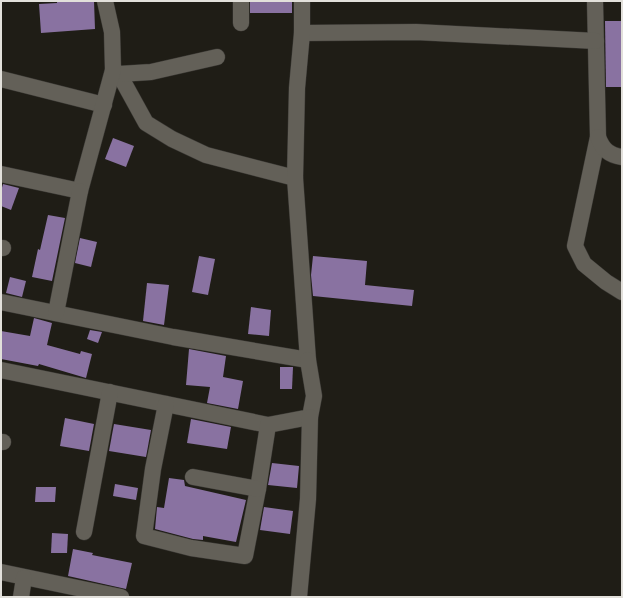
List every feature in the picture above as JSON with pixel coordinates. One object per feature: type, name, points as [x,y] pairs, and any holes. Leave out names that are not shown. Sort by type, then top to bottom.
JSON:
[{"type":"street","points":[[105,1],[112,32],[116,72],[146,122],[172,139],[206,155],[295,178]]},
{"type":"street","points":[[241,1],[241,23]]},
{"type":"street","points":[[299,597],[308,499],[310,417],[314,396],[308,360],[295,178],[297,88],[302,33],[302,1]]},
{"type":"street","points":[[595,1],[598,138],[575,246],[584,264],[606,282],[622,292]]},
{"type":"street","points":[[302,33],[416,32],[596,41]]},
{"type":"street","points":[[116,72],[150,72],[217,58]]},
{"type":"street","points":[[56,313],[80,190],[104,105],[116,72]]},
{"type":"street","points":[[1,79],[104,105]]},
{"type":"street","points":[[598,138],[603,149],[613,156],[622,157]]},
{"type":"street","points":[[1,174],[80,190]]},
{"type":"street","points":[[1,302],[173,337],[308,360]]},
{"type":"street","points":[[1,370],[268,425],[310,417]]},
{"type":"street","points":[[84,532],[110,392]]},
{"type":"street","points":[[166,404],[153,470],[144,536],[191,548],[245,556],[258,490],[268,425]]},
{"type":"street","points":[[193,477],[258,490]]},
{"type":"street","points":[[1,572],[111,596]]},
{"type":"street","points":[[21,597],[24,578]]},
{"type":"building","points":[[57,1],[94,1],[95,29],[41,33],[39,4],[57,3]]},
{"type":"building","points":[[250,1],[292,1],[292,13],[250,13]]},
{"type":"building","points":[[605,21],[622,21],[622,87],[606,87]]},
{"type":"building","points":[[113,138],[134,146],[126,167],[105,159]]},
{"type":"building","points":[[3,184],[19,188],[11,210],[1,206],[1,191]]},
{"type":"building","points":[[48,215],[65,218],[52,281],[32,277]]},
{"type":"building","points":[[80,238],[97,242],[91,267],[75,263]]},
{"type":"building","points":[[199,256],[215,259],[208,295],[192,292]]},
{"type":"building","points":[[313,256],[367,261],[365,285],[414,290],[412,306],[313,296],[311,275]]},
{"type":"building","points":[[10,277],[26,281],[22,297],[6,293]]},
{"type":"building","points":[[147,283],[169,285],[164,325],[143,321]]},
{"type":"building","points":[[251,307],[271,310],[269,336],[248,334]]},
{"type":"building","points":[[34,318],[52,323],[47,345],[80,354],[81,351],[92,354],[86,378],[39,364],[38,366],[1,359],[1,331],[30,336]]},
{"type":"building","points":[[90,330],[102,332],[98,343],[87,339]]},
{"type":"building","points":[[189,349],[226,356],[223,377],[243,381],[238,409],[207,403],[210,387],[186,385]]},
{"type":"building","points":[[280,367],[293,367],[292,389],[280,389]]},
{"type":"building","points":[[65,418],[94,424],[89,451],[60,446]]},
{"type":"building","points":[[191,419],[231,427],[227,449],[187,443]]},
{"type":"building","points":[[114,424],[151,430],[146,457],[109,451]]},
{"type":"building","points":[[272,463],[299,466],[297,488],[268,485]]},
{"type":"building","points":[[169,478],[184,480],[185,486],[246,500],[236,542],[203,536],[203,540],[193,539],[155,529],[157,507],[164,508]]},
{"type":"building","points":[[115,484],[138,488],[136,500],[113,496]]},
{"type":"building","points":[[36,487],[56,487],[55,502],[35,502]]},
{"type":"building","points":[[264,507],[293,511],[290,534],[260,530]]},
{"type":"building","points":[[52,533],[68,534],[67,553],[51,553]]},
{"type":"building","points":[[73,549],[93,553],[92,555],[132,563],[126,589],[68,576]]}]
